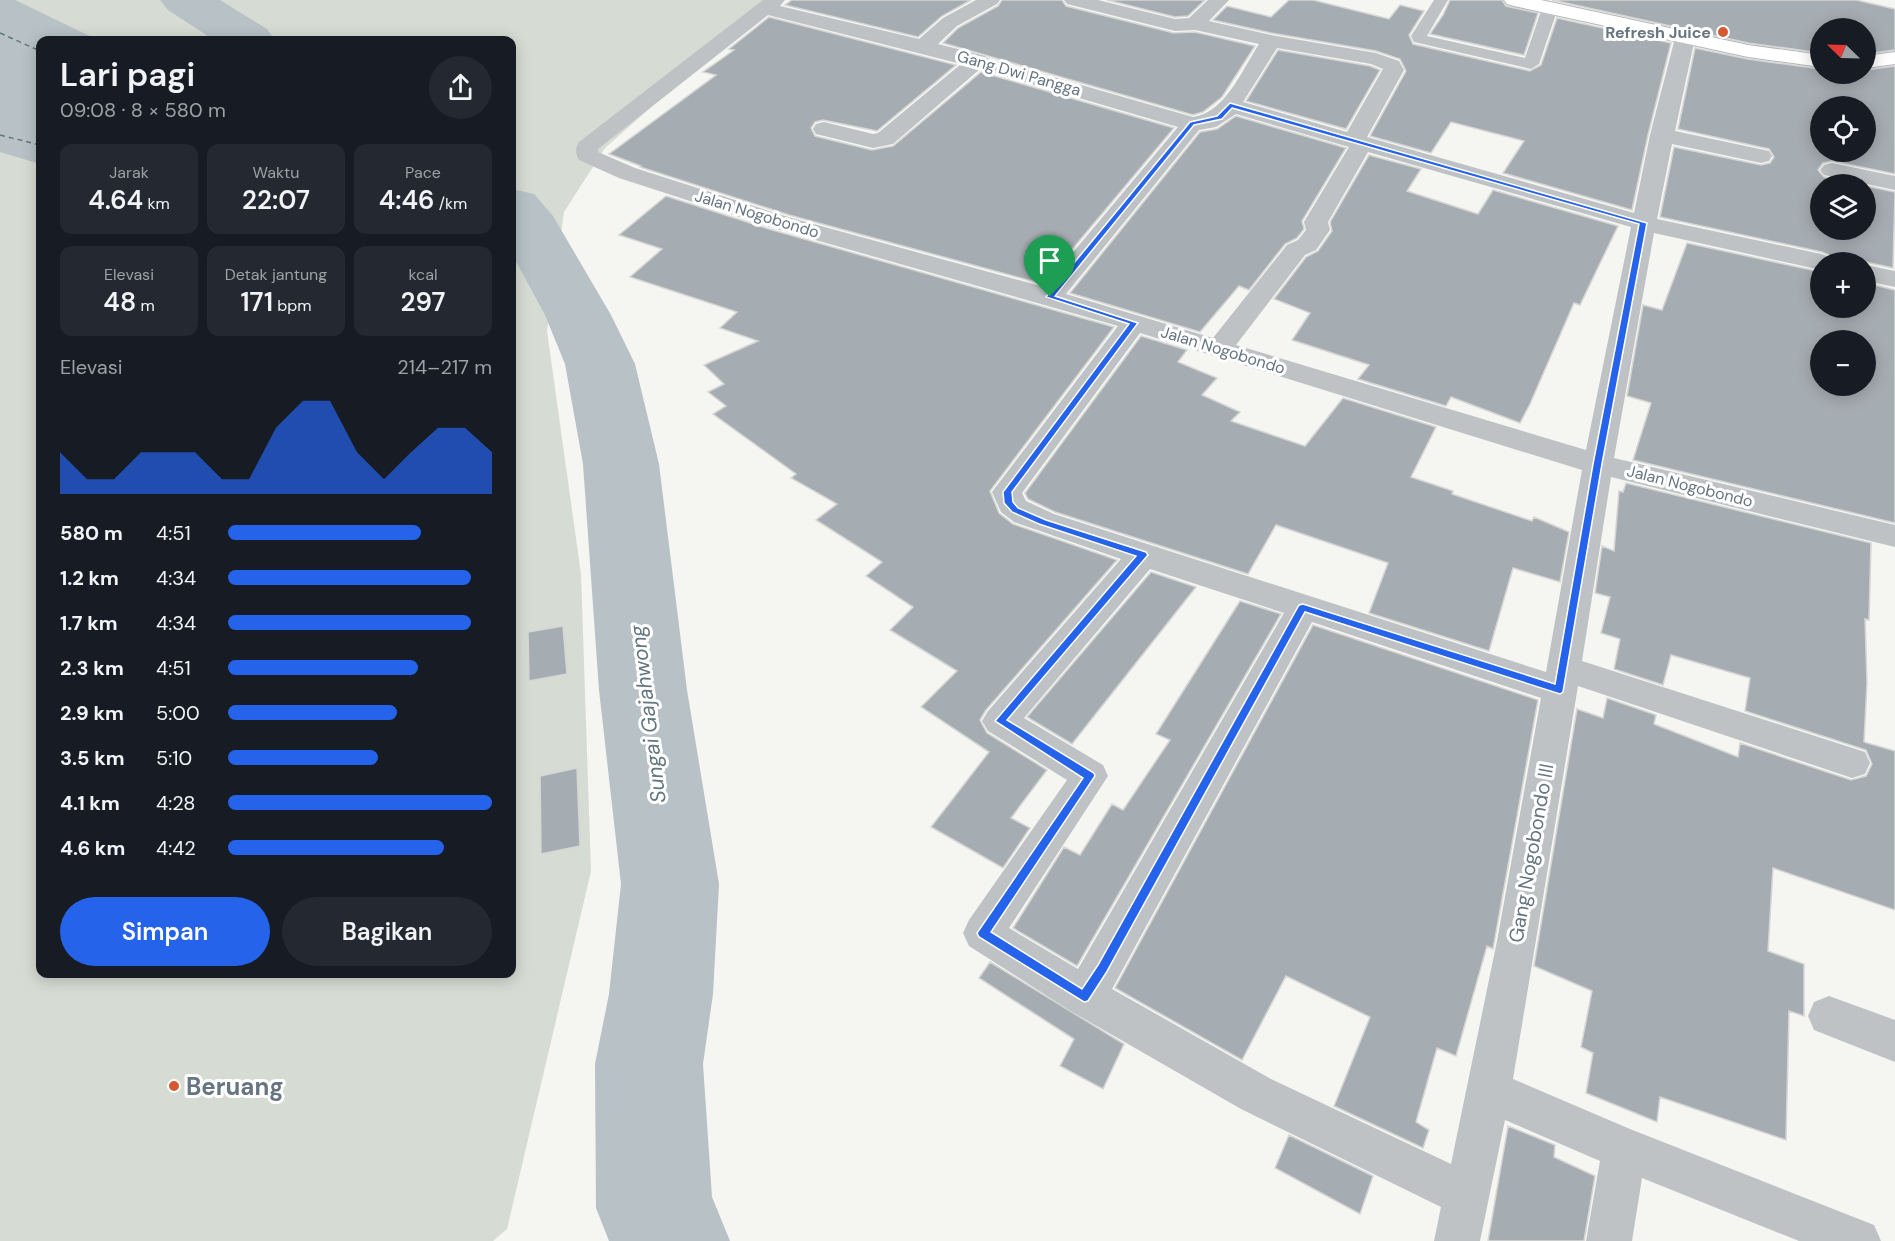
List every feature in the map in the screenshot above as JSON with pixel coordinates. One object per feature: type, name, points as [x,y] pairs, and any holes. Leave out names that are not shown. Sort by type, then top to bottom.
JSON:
[{"type":"street","name":"Gang Dwi Pangga","points":[[923,46],[950,22],[990,0]]},
{"type":"street","points":[[1074,0],[1175,25],[1195,24],[1271,41],[1376,59],[1394,67],[1316,222],[1318,230],[1307,244],[1296,250],[1219,349]]},
{"type":"street","points":[[1195,24],[1219,0]]},
{"type":"street","points":[[1514,0],[1748,51],[1810,59]]},
{"type":"street","points":[[769,4],[923,46]]},
{"type":"street","name":"Jalan Nogobondo","points":[[769,4],[587,147],[587,155],[627,173],[778,222],[1050,297],[1597,464],[1895,536]]},
{"type":"street","name":"Gang Nogobondo III","points":[[1457,1241],[1490,1090],[1597,464],[1661,135],[1685,38]]},
{"type":"street","points":[[1050,297],[1192,124],[1208,122],[1220,117],[1271,41]]},
{"type":"street","name":"Gang Dwi Pangga","points":[[923,46],[978,60],[1192,124]]},
{"type":"street","points":[[1876,61],[1895,58]]},
{"type":"street","points":[[824,129],[873,141],[885,139],[978,60]]},
{"type":"street","points":[[1230,105],[1643,223],[1810,260]]},
{"type":"street","points":[[1661,135],[1761,156]]},
{"type":"street","points":[[1832,170],[1895,183]]},
{"type":"street","points":[[1876,275],[1895,279]]},
{"type":"street","points":[[1134,323],[1007,492],[1009,503],[1015,510],[1303,608],[1852,763]]},
{"type":"street","points":[[1143,555],[1000,721],[1090,776],[983,933],[1084,996],[1256,1094],[1467,1196]]},
{"type":"street","points":[[1084,996],[1108,959],[1303,608]]},
{"type":"street","points":[[1829,1016],[1895,1041]]},
{"type":"street","points":[[1490,1090],[1624,1149],[1858,1241]]},
{"type":"street","points":[[1610,1241],[1624,1149]]},
{"type":"lane","points":[[1441,0],[1419,36],[1420,39],[1531,64],[1550,8]]},
{"type":"shaded area","points":[[0,0],[772,0],[605,148],[564,212],[547,331],[581,574],[591,871],[507,1229],[493,1241],[0,1241]]},
{"type":"shaded area","points":[[0,0],[15,0],[90,36],[36,36],[36,163],[0,152]]},
{"type":"building","points":[[792,0],[971,0],[942,16],[918,37],[785,5]]},
{"type":"building","points":[[1002,0],[1062,0],[1066,6],[1174,33],[1195,32],[1255,46],[1222,97],[1203,112],[1193,115],[943,43],[958,28],[998,6]]},
{"type":"building","points":[[1107,0],[1205,0],[1188,16],[1175,17]]},
{"type":"building","points":[[1289,0],[1313,0],[1389,19],[1400,5],[1424,11],[1409,35],[1413,44],[1530,71],[1541,65],[1557,18],[1671,43],[1632,210],[1503,173],[1524,141],[1451,122],[1431,153],[1370,136],[1406,71],[1400,59],[1376,51],[1271,33],[1213,20],[1227,6],[1271,17]]},
{"type":"building","points":[[1450,0],[1502,0],[1506,6],[1538,13],[1524,55],[1430,34]]},
{"type":"building","points":[[1552,0],[1856,0],[1895,9],[1895,50],[1876,53],[1876,18],[1810,18],[1810,51],[1748,43]]},
{"type":"building","points":[[769,17],[956,65],[877,131],[823,120],[815,122],[811,128],[815,136],[872,150],[893,146],[981,72],[1174,128],[1043,284],[789,215],[640,167],[609,154],[716,75],[703,72],[734,50],[729,49]]},
{"type":"building","points":[[1695,48],[1748,59],[1810,67],[1810,84],[1876,84],[1876,69],[1895,66],[1895,174],[1837,162],[1876,162],[1876,96],[1810,96],[1810,162],[1828,162],[1823,163],[1818,170],[1821,174],[1810,174],[1810,240],[1876,240],[1876,188],[1895,192],[1893,268],[1876,264],[1876,252],[1822,252],[1660,217],[1674,147],[1761,165],[1770,163],[1774,157],[1769,149],[1678,129]]},
{"type":"building","points":[[1278,50],[1370,66],[1380,70],[1346,129],[1246,101]]},
{"type":"building","points":[[1236,116],[1346,148],[1302,221],[1304,229],[1297,238],[1285,244],[1249,290],[1239,286],[1200,332],[1070,293],[1200,132],[1217,129]]},
{"type":"building","points":[[1369,155],[1421,169],[1407,191],[1478,214],[1493,190],[1618,226],[1580,305],[1574,303],[1520,423],[1451,397],[1446,406],[1358,379],[1369,365],[1292,340],[1310,313],[1274,299],[1306,257],[1318,251],[1332,231],[1330,222]]},
{"type":"building","points":[[666,196],[769,229],[1114,327],[990,491],[999,513],[1013,524],[1117,560],[986,710],[980,720],[987,733],[1047,770],[1011,818],[1030,828],[1003,868],[931,827],[989,752],[921,707],[957,671],[890,630],[913,607],[866,576],[882,562],[816,520],[837,504],[791,478],[796,474],[713,414],[726,406],[708,392],[724,384],[704,365],[758,341],[720,328],[737,312],[630,277],[662,249],[619,235]]},
{"type":"building","points":[[1687,243],[1810,270],[1810,318],[1876,318],[1876,285],[1895,290],[1895,523],[1633,460],[1651,403],[1627,396],[1643,305],[1662,310]]},
{"type":"building","points":[[1141,336],[1187,350],[1178,362],[1217,378],[1202,395],[1240,412],[1231,421],[1305,446],[1343,398],[1436,427],[1411,477],[1453,491],[1452,494],[1532,521],[1534,517],[1569,532],[1560,582],[1513,568],[1489,651],[1369,613],[1388,563],[1276,525],[1248,574],[1055,512],[1028,499],[1025,493]]},
{"type":"building","points":[[1626,483],[1871,543],[1869,620],[1865,619],[1867,683],[1864,742],[1895,751],[1895,910],[1773,868],[1768,951],[1804,964],[1804,1016],[1789,1011],[1786,1140],[1660,1097],[1657,1122],[1586,1093],[1593,1053],[1581,1047],[1592,991],[1534,966],[1577,709],[1603,718],[1607,698],[1656,715],[1654,724],[1738,757],[1740,743],[1851,780],[1866,776],[1872,764],[1866,750],[1745,711],[1750,678],[1671,655],[1663,685],[1614,669],[1620,639],[1601,633],[1610,597],[1595,593],[1602,546],[1614,551],[1619,491],[1623,492]]},
{"type":"building","points":[[1151,572],[1196,587],[1072,744],[1027,717]]},
{"type":"building","points":[[1240,601],[1281,614],[1077,966],[1013,928],[1064,847],[1080,855],[1112,804],[1123,810],[1170,740],[1156,734]]},
{"type":"building","points":[[1313,625],[1538,700],[1493,949],[1487,946],[1456,1056],[1437,1048],[1416,1122],[1429,1130],[1423,1148],[1334,1106],[1370,1017],[1286,976],[1242,1060],[1115,988]]},
{"type":"building","points":[[563,626],[567,674],[529,681],[528,632]]},
{"type":"building","points":[[577,768],[580,846],[541,854],[540,776]]},
{"type":"building","points":[[990,962],[1124,1044],[1103,1089],[1060,1066],[1074,1039],[979,978]]},
{"type":"building","points":[[1508,1126],[1555,1145],[1554,1157],[1595,1176],[1584,1241],[1488,1241]]},
{"type":"building","points":[[1289,1135],[1373,1176],[1360,1214],[1275,1168]]},
{"type":"waterway","name":"Sungai Gajahwong","points":[[185,0],[243,36]]},
{"type":"waterway","name":"Sungai Gajahwong","points":[[516,212],[531,229],[578,315],[600,364],[621,464],[643,690],[670,884],[661,994],[649,1064],[654,1208],[671,1241]]},
{"type":"ferry route","points":[[0,33],[36,49]]},
{"type":"ferry route","points":[[0,135],[36,144]]},
{"type":"place","name":"Refresh Juice","points":[[1723,32]]},
{"type":"place","name":"Beruang","points":[[174,1086]]},
{"type":"route","points":[[1230,105],[1643,223],[1597,464],[1560,690],[1303,608],[1102,969],[1084,996],[983,933],[1090,776],[1000,721],[1143,555],[1042,522],[1015,510],[1009,503],[1007,492],[1134,323],[1050,297],[1192,124],[1208,122],[1220,117],[1230,105]]}]
